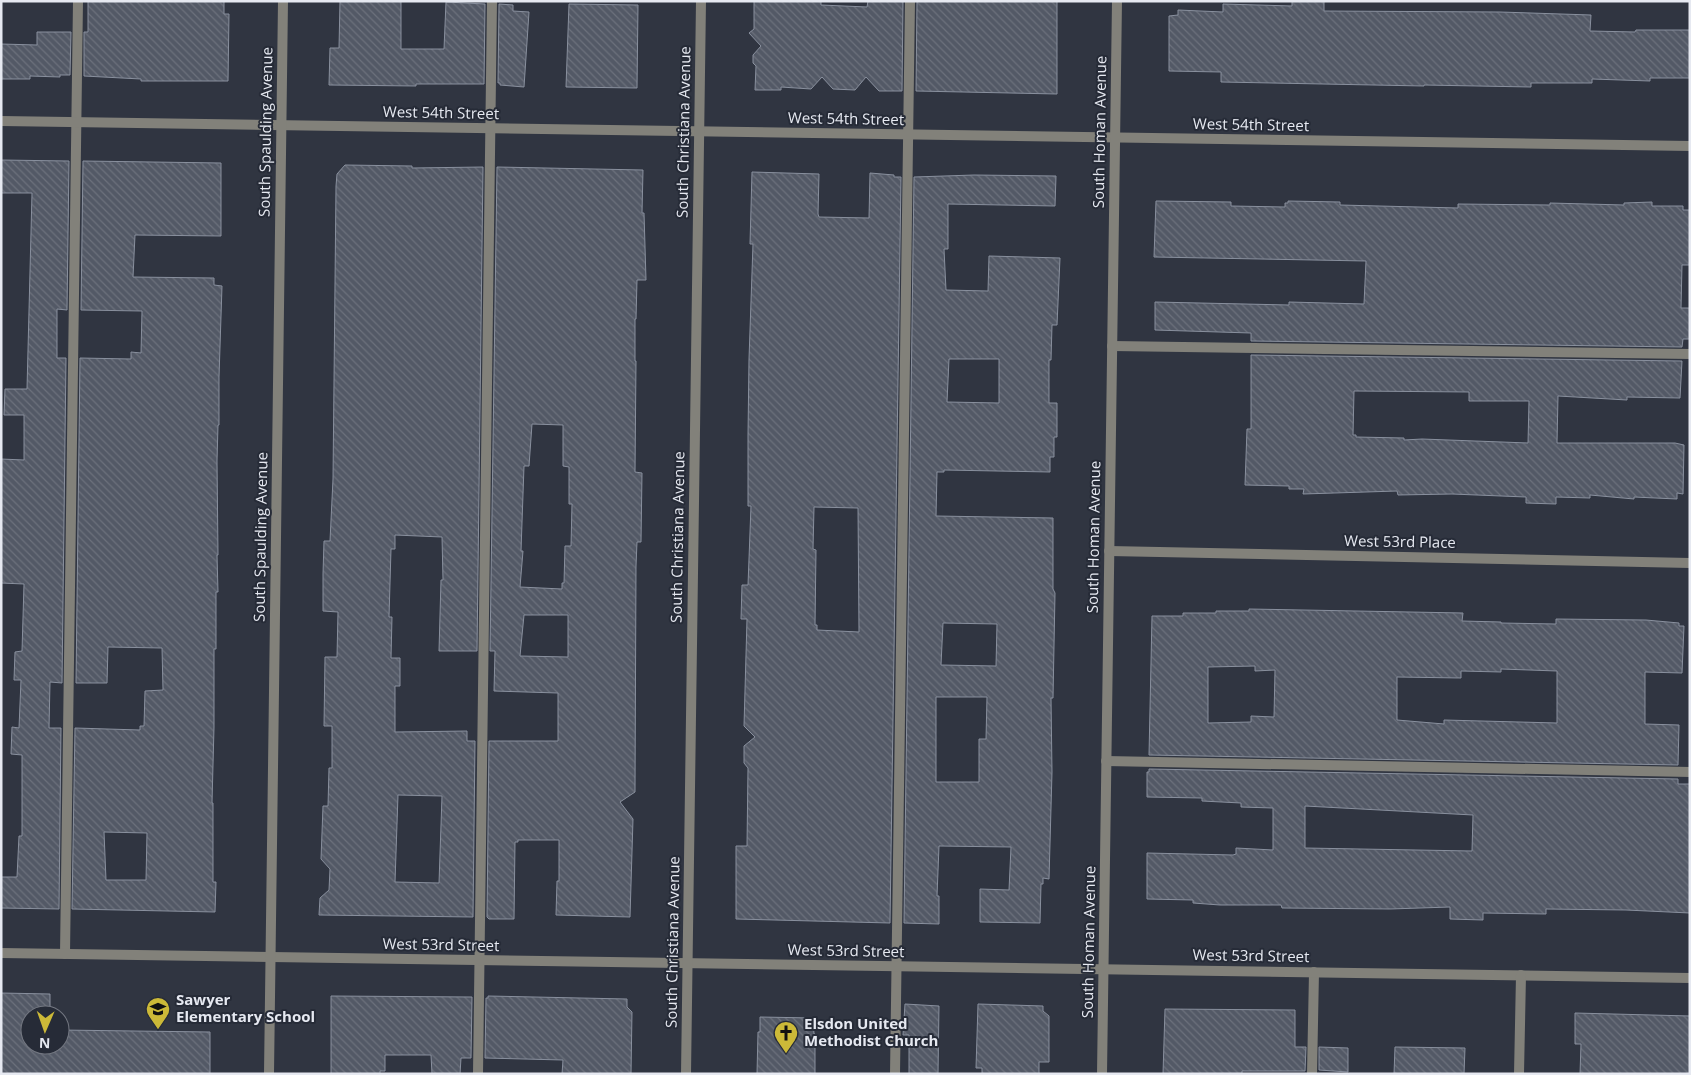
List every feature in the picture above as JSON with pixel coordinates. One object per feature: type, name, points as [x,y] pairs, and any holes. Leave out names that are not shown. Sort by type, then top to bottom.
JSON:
[{"type":"street","points":[[65,954],[78,1]]},
{"type":"street","name":"South Spaulding Avenue","points":[[269,1074],[283,1]]},
{"type":"street","points":[[478,1074],[492,1]]},
{"type":"street","name":"South Christiana Avenue","points":[[686,1074],[701,1]]},
{"type":"street","points":[[895,1074],[910,1]]},
{"type":"street","name":"South Homan Avenue","points":[[1102,1074],[1117,1]]},
{"type":"street","name":"West 54th Street","points":[[1,121],[1690,146]]},
{"type":"street","points":[[1112,346],[1690,354]]},
{"type":"street","name":"West 53rd Place","points":[[1109,551],[1690,563]]},
{"type":"street","points":[[1106,762],[1690,772]]},
{"type":"street","name":"West 53rd Street","points":[[1,953],[1690,978]]},
{"type":"street","points":[[1312,1074],[1314,972]]},
{"type":"street","points":[[1519,1074],[1521,976]]},
{"type":"building","points":[[88,1],[224,1],[224,14],[229,14],[228,81],[141,81],[141,79],[84,76],[84,32],[88,32]]},
{"type":"building","points":[[340,1],[401,1],[401,49],[444,49],[446,2],[485,4],[484,84],[416,84],[416,86],[329,85],[330,48],[339,48]]},
{"type":"building","points":[[754,1],[821,1],[821,5],[867,7],[868,1],[903,1],[902,91],[879,91],[866,77],[855,90],[833,89],[822,77],[811,89],[781,87],[781,90],[755,90],[756,66],[753,63],[753,55],[761,46],[749,33],[754,29]]},
{"type":"building","points":[[917,1],[1057,1],[1057,94],[916,91]]},
{"type":"building","points":[[1292,1],[1324,1],[1324,11],[1500,12],[1591,15],[1590,31],[1690,30],[1690,78],[1650,78],[1650,81],[1592,79],[1592,83],[1531,83],[1531,87],[1424,86],[1221,82],[1221,72],[1169,71],[1169,16],[1178,15],[1178,10],[1223,12],[1223,4],[1292,6]]},
{"type":"building","points":[[499,4],[513,5],[513,11],[529,12],[524,87],[500,85],[498,83]]},
{"type":"building","points":[[569,4],[638,5],[637,88],[566,87]]},
{"type":"building","points":[[37,32],[71,32],[70,75],[60,75],[60,77],[30,76],[30,79],[1,79],[1,44],[37,45]]},
{"type":"building","points":[[1,160],[69,161],[67,310],[57,309],[57,358],[66,358],[62,683],[50,682],[49,728],[61,728],[59,909],[1,908],[1,877],[17,877],[19,836],[22,836],[22,755],[11,754],[12,727],[19,728],[21,680],[14,680],[15,652],[22,651],[24,584],[1,583],[1,459],[24,460],[24,415],[4,415],[5,389],[27,389],[32,193],[1,193]]},
{"type":"building","points":[[83,161],[221,163],[221,236],[135,235],[133,277],[214,278],[214,285],[222,286],[217,461],[218,592],[216,592],[216,649],[214,649],[212,803],[213,882],[216,882],[215,912],[72,909],[75,728],[140,730],[140,726],[144,726],[145,691],[163,690],[162,648],[108,647],[107,683],[76,683],[80,358],[131,359],[131,352],[141,353],[142,311],[81,310]],"holes":[[[104,832],[147,833],[146,880],[106,880]]]},
{"type":"building","points":[[345,165],[412,166],[412,168],[483,167],[477,651],[439,651],[441,580],[443,580],[442,537],[395,535],[395,549],[391,549],[389,617],[392,617],[391,658],[400,658],[400,686],[395,686],[395,732],[467,731],[467,741],[475,741],[473,917],[319,915],[320,898],[329,890],[330,869],[321,859],[323,806],[328,806],[329,768],[332,768],[332,726],[324,726],[325,657],[337,657],[338,612],[323,611],[323,574],[324,541],[330,541],[333,479],[337,174]],"holes":[[[398,795],[442,796],[439,883],[395,882]]]},
{"type":"building","points":[[497,167],[643,170],[642,213],[644,213],[646,280],[637,280],[635,319],[635,472],[642,473],[641,542],[637,542],[636,566],[635,792],[620,802],[633,819],[630,917],[556,915],[557,881],[559,881],[559,840],[518,840],[518,842],[515,842],[514,919],[489,919],[487,917],[489,741],[558,741],[558,693],[494,691],[495,651],[490,651]],"holes":[[[532,424],[563,425],[563,466],[569,467],[569,504],[572,504],[571,546],[565,546],[564,583],[562,583],[562,589],[520,587],[523,551],[521,551],[524,466],[529,466]],[[524,615],[568,615],[568,657],[520,656]]]},
{"type":"building","points":[[752,172],[819,174],[819,217],[869,218],[870,173],[901,177],[890,923],[736,919],[736,846],[747,846],[748,768],[744,763],[744,746],[755,737],[744,726],[747,619],[741,619],[742,585],[748,585],[751,506],[748,506],[748,435],[753,244],[750,244]],"holes":[[[814,507],[858,508],[859,632],[817,630],[817,625],[815,625],[816,550],[813,549]]]},
{"type":"building","points":[[974,175],[1056,176],[1055,206],[948,204],[948,249],[944,249],[946,290],[988,291],[989,256],[1060,258],[1057,325],[1052,325],[1051,360],[1049,360],[1049,403],[1057,403],[1057,437],[1054,437],[1054,457],[1050,457],[1050,472],[944,470],[944,472],[937,472],[936,516],[1053,518],[1053,589],[1055,593],[1053,698],[1051,698],[1052,772],[1049,879],[1043,878],[1043,884],[1041,884],[1040,923],[980,922],[980,889],[1009,890],[1011,847],[939,846],[937,896],[939,896],[939,924],[904,923],[914,177]],"holes":[[[949,359],[999,359],[999,403],[947,402]],[[943,623],[997,624],[996,666],[941,665]],[[936,697],[987,697],[986,739],[979,739],[979,782],[936,782]]]},
{"type":"building","points":[[1156,201],[1231,202],[1231,206],[1285,207],[1285,203],[1288,203],[1288,201],[1340,202],[1340,205],[1458,208],[1458,204],[1550,205],[1550,203],[1624,205],[1624,203],[1652,202],[1652,206],[1683,206],[1683,210],[1690,210],[1690,265],[1682,265],[1681,308],[1690,308],[1690,339],[1683,339],[1682,347],[1251,341],[1251,333],[1155,330],[1155,302],[1289,305],[1289,302],[1364,304],[1366,261],[1154,257]]},
{"type":"building","points":[[1251,355],[1682,361],[1680,398],[1627,397],[1627,400],[1558,396],[1557,443],[1675,443],[1684,445],[1683,494],[1677,493],[1677,499],[1634,497],[1634,499],[1590,495],[1590,498],[1556,497],[1556,504],[1526,503],[1526,497],[1452,494],[1398,495],[1397,491],[1303,494],[1304,489],[1289,489],[1289,486],[1245,485],[1247,429],[1251,429]],"holes":[[[1354,391],[1469,392],[1469,401],[1529,401],[1528,443],[1404,440],[1404,438],[1356,437],[1356,435],[1353,435]]]},
{"type":"building","points":[[1249,609],[1463,613],[1462,621],[1501,623],[1556,624],[1556,619],[1646,620],[1679,623],[1679,626],[1684,626],[1682,673],[1645,672],[1645,724],[1679,725],[1678,765],[1149,755],[1152,616],[1183,616],[1183,613],[1216,613],[1216,611],[1249,611]],"holes":[[[1255,666],[1255,671],[1275,670],[1274,717],[1251,716],[1251,722],[1208,723],[1208,667]],[[1501,669],[1557,671],[1557,723],[1444,720],[1444,724],[1397,720],[1397,677],[1461,678],[1461,671],[1501,672]]]},
{"type":"building","points":[[1149,769],[1678,779],[1678,784],[1690,784],[1690,913],[1546,909],[1546,914],[1483,913],[1483,920],[1450,919],[1450,907],[1390,909],[1282,908],[1281,905],[1220,905],[1193,903],[1193,900],[1147,899],[1147,853],[1233,855],[1236,854],[1236,848],[1273,850],[1273,808],[1241,807],[1241,803],[1202,801],[1202,798],[1147,797],[1147,772],[1149,772]],"holes":[[[1305,806],[1473,815],[1472,851],[1305,848]]]},
{"type":"building","points":[[1,993],[50,994],[50,1005],[20,1005],[20,1055],[70,1055],[70,1030],[210,1032],[210,1074],[1,1074]]},
{"type":"building","points":[[331,996],[472,997],[471,1058],[461,1058],[460,1074],[432,1074],[431,1055],[385,1055],[385,1071],[380,1071],[380,1074],[331,1074]]},
{"type":"building","points":[[488,996],[627,999],[627,1007],[632,1012],[631,1074],[562,1074],[563,1060],[485,1058],[486,998]]},
{"type":"building","points":[[905,1004],[939,1006],[938,1074],[909,1074],[909,1035],[903,1035]]},
{"type":"building","points":[[978,1004],[1043,1006],[1043,1011],[1049,1016],[1049,1062],[1039,1062],[1039,1074],[982,1074],[982,1068],[976,1068]]},
{"type":"building","points":[[1165,1009],[1295,1010],[1295,1047],[1306,1047],[1305,1071],[1242,1071],[1242,1074],[1163,1074]]},
{"type":"building","points":[[1575,1013],[1690,1016],[1690,1074],[1580,1074],[1581,1044],[1575,1044]]},
{"type":"building","name":"Elsdon United Methodist Church","points":[[760,1017],[813,1018],[815,1074],[757,1074]]},
{"type":"building","points":[[1319,1047],[1348,1048],[1348,1072],[1319,1070]]},
{"type":"building","points":[[1395,1047],[1465,1048],[1464,1074],[1394,1074]]},
{"type":"place","name":"Sawyer Elementary School","points":[[158,1030]]},
{"type":"place","name":"Elsdon United Methodist Church","points":[[786,1054]]}]
